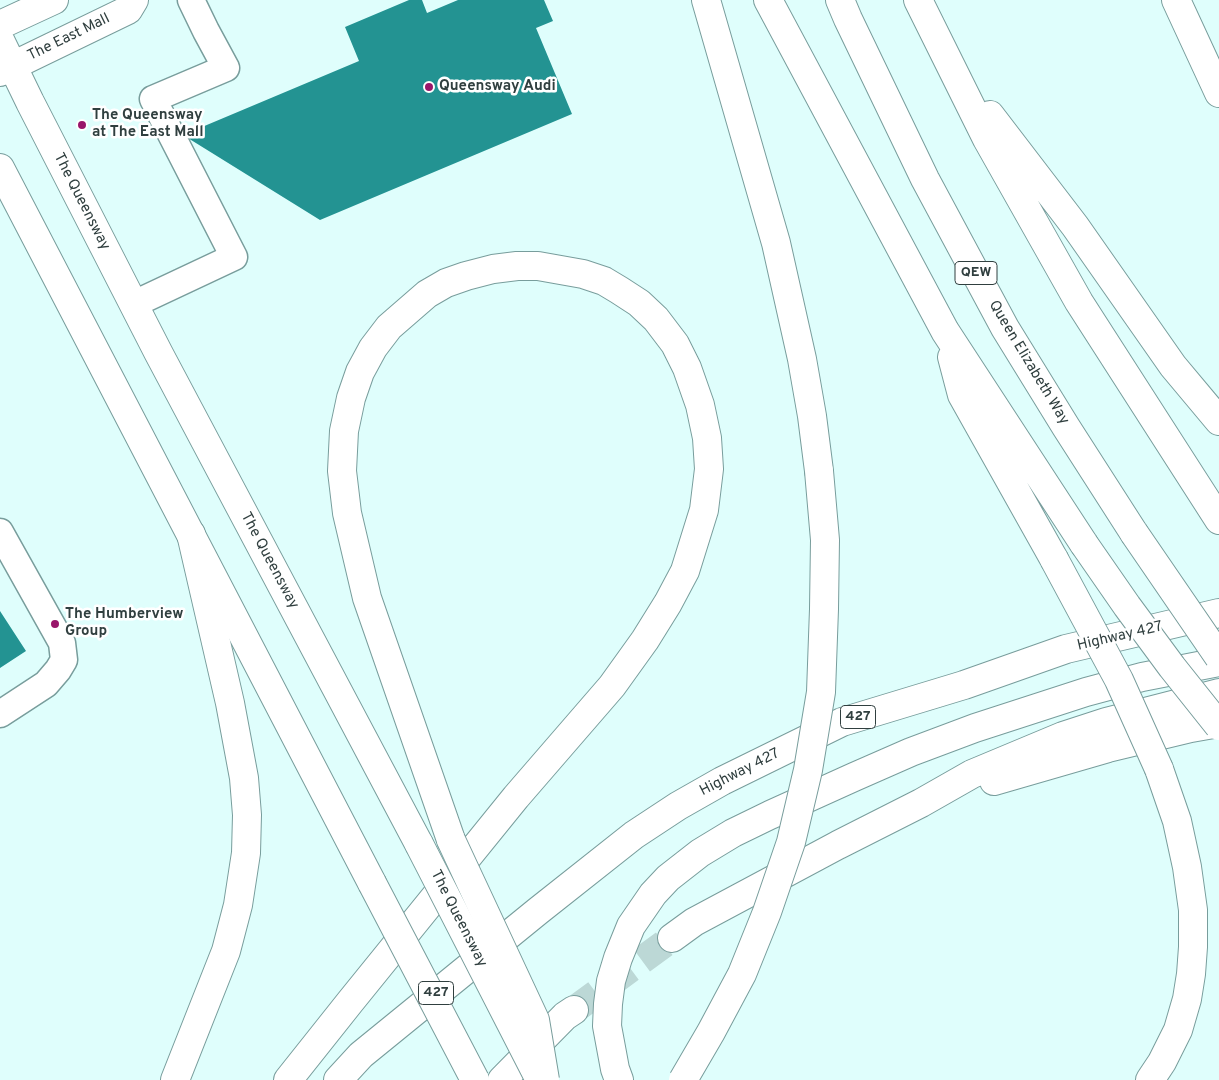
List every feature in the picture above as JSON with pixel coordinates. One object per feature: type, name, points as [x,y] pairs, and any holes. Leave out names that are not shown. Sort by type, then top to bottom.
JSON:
[{"type":"main road","points":[[0,24],[54,0]]},
{"type":"main road","name":"The East Mall","points":[[6,69],[128,10],[134,0]]},
{"type":"main road","points":[[683,1080],[742,974],[768,912],[791,842],[808,770],[821,692],[824,609],[825,540],[819,471],[802,359],[776,243],[706,0]]},
{"type":"main road","points":[[768,0],[946,331],[1084,544],[1127,606],[1172,667],[1219,724]]},
{"type":"main road","name":"Queen Elizabeth Way","points":[[840,0],[925,180],[1005,328],[1134,533],[1219,656]]},
{"type":"main road","points":[[918,0],[987,139],[1079,302],[1216,517]]},
{"type":"main road","points":[[1176,0],[1219,92]]},
{"type":"main road","name":"The Queensway","points":[[0,40],[6,69],[134,304],[419,844],[540,1080]]},
{"type":"main road","points":[[946,58],[1075,226],[1173,366],[1219,421]]},
{"type":"main road","points":[[0,168],[475,1080]]},
{"type":"main road","points":[[288,1080],[350,1002],[510,804],[612,686],[645,640],[685,571],[704,510],[709,469],[707,438],[700,405],[687,368],[675,344],[656,319],[639,303],[604,281],[583,274],[538,266],[494,269],[446,283],[427,294],[389,328],[373,348],[360,372],[344,431],[342,471],[347,513],[367,598],[451,840],[535,1020],[545,1080]]},
{"type":"main road","points":[[946,331],[962,395],[1119,680],[1159,769],[1177,822],[1188,867],[1192,910],[1193,946],[1191,974],[1187,1000],[1178,1030],[1162,1062],[1150,1080]]},
{"type":"main road","points":[[175,1080],[226,951],[238,905],[246,853],[247,815],[244,778],[230,703],[191,534]]},
{"type":"main road","name":"Highway 427","points":[[338,1080],[362,1054],[538,910],[634,835],[678,806],[722,781],[842,722],[964,685],[1066,649],[1219,613]]},
{"type":"main road","points":[[620,1080],[615,1069],[607,1026],[611,981],[618,958],[631,926],[653,894],[668,878],[700,853],[770,815],[910,752],[975,728],[1036,707],[1133,679],[1219,662]]},
{"type":"main road","points":[[672,938],[703,917],[838,844],[921,803],[972,774],[1063,736],[1106,722],[1219,693]]},
{"type":"main road","points":[[921,803],[1108,748],[1191,728],[1219,724]]},
{"type":"main road","points":[[502,1080],[565,1016],[574,1010]]},
{"type":"lane","points":[[134,304],[234,257],[153,99],[226,68],[191,0]]},
{"type":"lane","points":[[0,532],[62,643],[64,660],[46,684],[0,714]]},
{"type":"building","name":"Queensway Audi","points":[[409,0],[422,0],[427,13],[458,0],[544,0],[553,21],[536,28],[572,114],[320,220],[183,135],[359,61],[345,27]]},
{"type":"building","points":[[0,611],[26,651],[0,668]]},
{"type":"tunnel","points":[[574,1010],[672,938]]},
{"type":"place","name":"Queensway Audi","points":[[429,87]]},
{"type":"place","name":"The Queensway at The East Mall","points":[[82,125]]},
{"type":"place","name":"The Humberview Group","points":[[55,624]]}]
